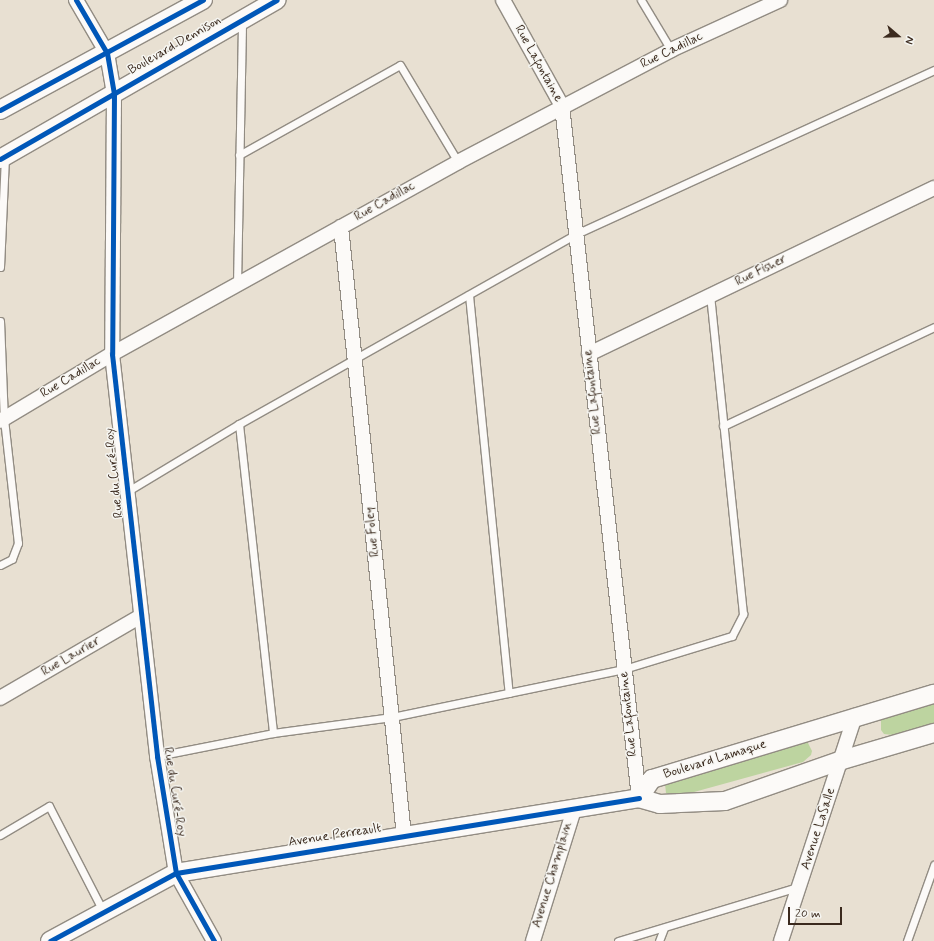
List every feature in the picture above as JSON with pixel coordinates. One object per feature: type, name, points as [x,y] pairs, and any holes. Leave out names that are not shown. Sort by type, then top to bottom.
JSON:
[{"type":"street","name":"Rue du Curé-Roy","points":[[76,0],[107,53],[114,94],[112,354],[157,756],[176,873],[214,941]]},
{"type":"street","name":"Boulevard Dennison","points":[[0,110],[203,0]]},
{"type":"street","name":"Boulevard Dennison","points":[[3,158],[277,0]]},
{"type":"street","name":"Rue Lafontaine","points":[[503,0],[562,106],[639,798]]},
{"type":"street","name":"Rue Cadillac","points":[[2,420],[112,354],[458,162],[671,50],[780,0]]},
{"type":"street","name":"Rue Fisher","points":[[589,354],[934,188]]},
{"type":"street","name":"Rue Foley","points":[[341,227],[404,836]]},
{"type":"street","name":"Rue Laurier","points":[[0,698],[141,616]]},
{"type":"street","name":"Boulevard Lamaque","points":[[639,798],[652,779],[856,716],[934,694]]},
{"type":"street","name":"Avenue LaSalle","points":[[781,941],[856,716]]},
{"type":"street","points":[[639,798],[660,804],[725,801],[842,760],[934,733]]},
{"type":"street","name":"Avenue Perreault","points":[[50,941],[103,911],[176,873],[639,798]]},
{"type":"street","name":"Avenue Champlain","points":[[533,941],[574,809]]},
{"type":"lane","points":[[641,0],[671,50]]},
{"type":"lane","points":[[236,285],[242,20]]},
{"type":"lane","points":[[239,155],[400,65],[458,162]]},
{"type":"lane","points":[[128,491],[239,424],[576,234],[934,70]]},
{"type":"lane","points":[[0,267],[3,158]]},
{"type":"lane","points":[[469,295],[509,693]]},
{"type":"lane","points":[[157,756],[273,733],[392,717],[624,669],[732,636],[743,614],[710,295]]},
{"type":"lane","points":[[0,321],[2,420],[18,543],[12,559],[0,565]]},
{"type":"lane","points":[[723,426],[934,327]]},
{"type":"lane","points":[[239,424],[273,733]]},
{"type":"lane","points":[[0,835],[48,806],[103,911]]},
{"type":"lane","points":[[907,941],[934,865]]},
{"type":"lane","points":[[618,941],[799,887]]},
{"type":"lane","points":[[659,941],[664,928]]},
{"type":"green space","points":[[934,701],[934,723],[893,735],[884,734],[881,730],[881,719]]},
{"type":"green space","points":[[807,741],[812,751],[811,755],[803,762],[676,797],[666,793],[665,784]]},
{"type":"cycle path","points":[[76,0],[107,53],[114,94],[112,354],[157,756],[176,873],[214,941]]},
{"type":"cycle path","points":[[0,110],[203,0]]},
{"type":"cycle path","points":[[0,159],[277,0]]},
{"type":"cycle path","points":[[50,941],[176,873],[639,798]]}]
